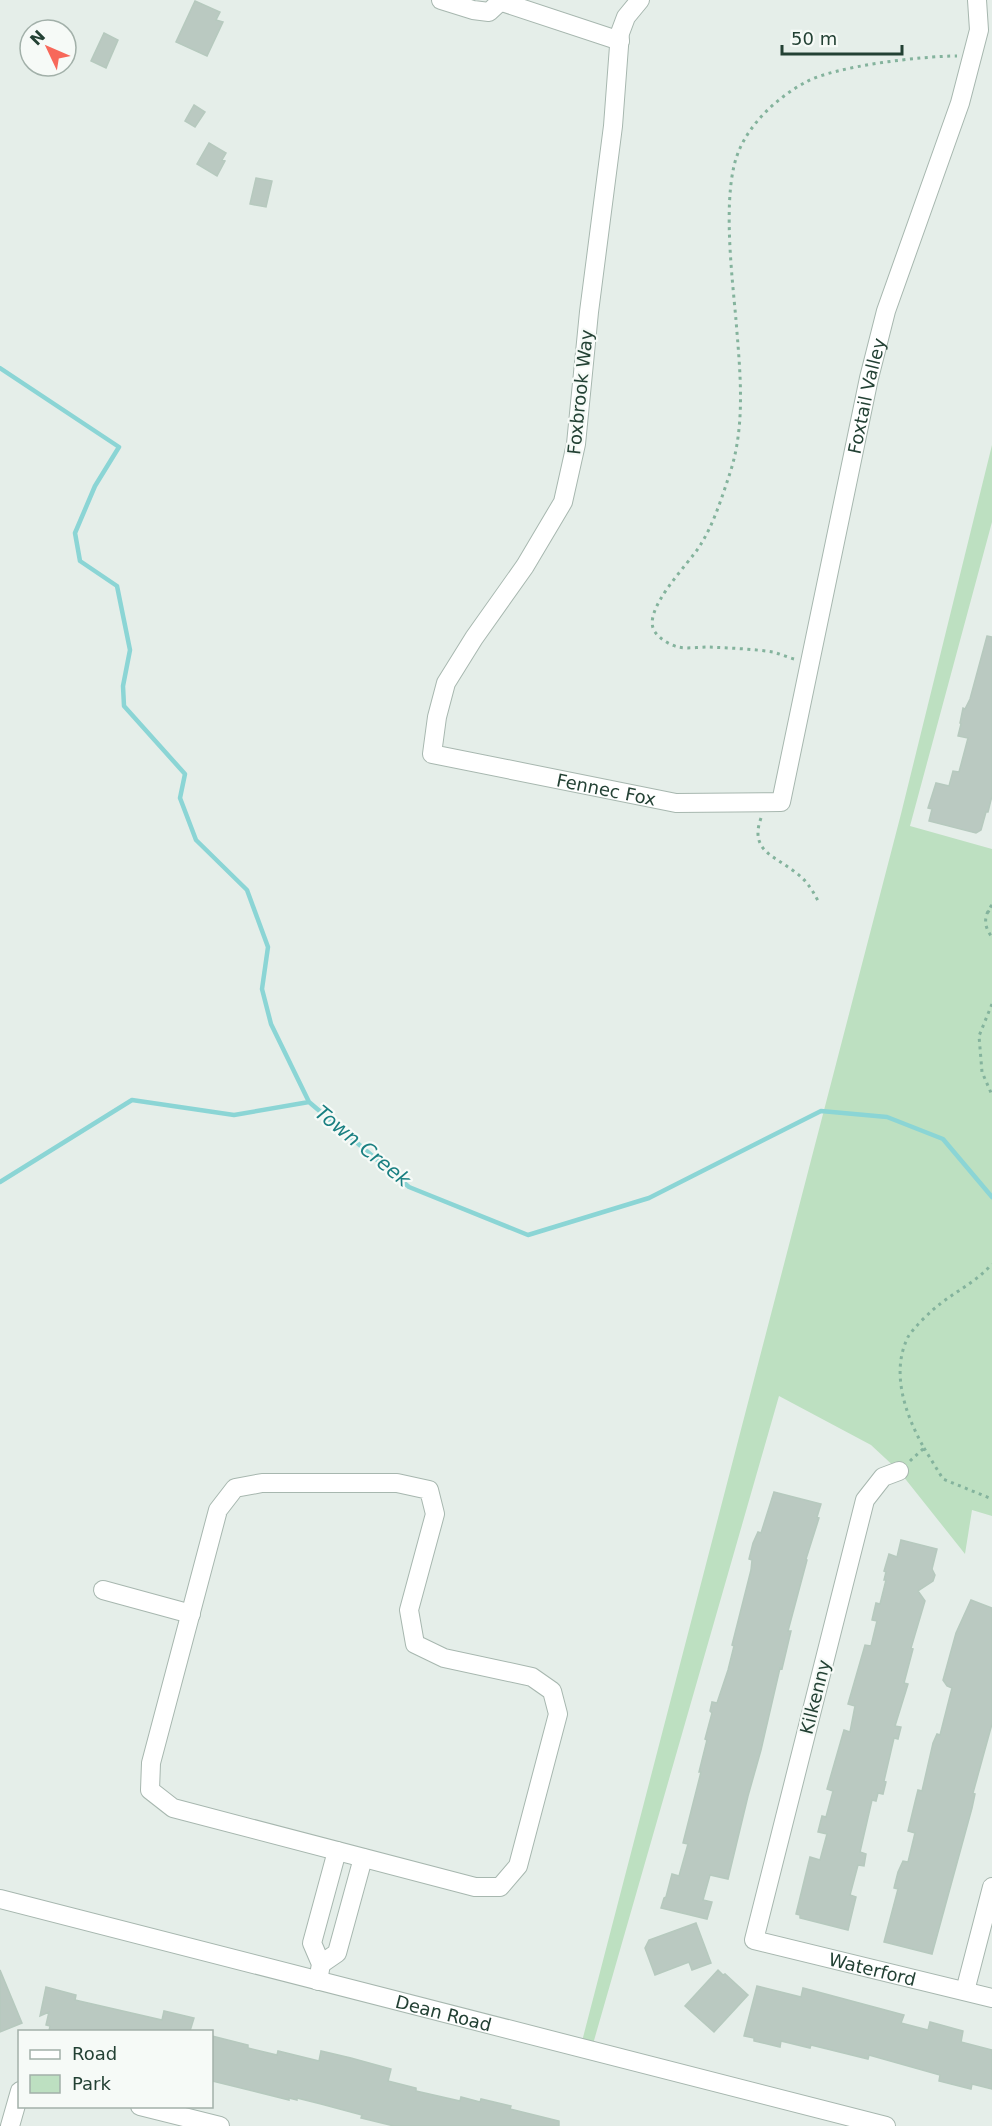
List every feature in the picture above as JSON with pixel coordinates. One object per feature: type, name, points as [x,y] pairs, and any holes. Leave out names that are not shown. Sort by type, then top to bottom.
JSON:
[{"type":"street","points":[[441,0],[473,10],[489,12],[502,1],[620,41]]},
{"type":"street","name":"Foxbrook Way","points":[[432,754],[437,717],[446,683],[474,638],[525,566],[563,502],[576,444],[589,312],[614,126],[620,41],[626,17],[640,0]]},
{"type":"street","name":"Foxtail Valley","points":[[774,802],[810,663],[869,378],[886,311],[960,103],[979,30],[976,0]]},
{"type":"street","name":"Fennec Fox","points":[[432,754],[675,803],[774,802]]},
{"type":"street","name":"Kilkenny","points":[[754,1940],[865,1500],[883,1477],[899,1471]]},
{"type":"street","points":[[262,1483],[397,1483],[429,1490],[435,1514],[409,1610],[415,1644],[444,1658],[532,1677],[552,1691],[558,1714],[518,1866],[500,1887],[475,1887],[173,1808],[150,1791],[151,1763],[190,1614],[218,1510],[235,1488],[262,1483]]},
{"type":"street","points":[[103,1590],[190,1614]]},
{"type":"street","points":[[319,1972],[312,1943],[337,1851]]},
{"type":"street","points":[[319,1972],[337,1953],[363,1858]]},
{"type":"street","points":[[965,1991],[992,1887]]},
{"type":"street","name":"Dean Road","points":[[0,1899],[319,1972],[886,2126]]},
{"type":"street","name":"Waterford","points":[[754,1940],[992,1998]]},
{"type":"street","points":[[10,2126],[18,2098]]},
{"type":"street","points":[[148,2108],[220,2126]]},
{"type":"path","points":[[810,663],[772,652],[678,647],[664,641],[654,631],[651,619],[658,602],[702,544],[729,476],[740,426],[740,373],[731,249],[730,198],[734,165],[748,132],[774,105],[806,82],[828,73],[876,65],[945,56],[971,59]]},
{"type":"path","points":[[774,802],[759,825],[760,846],[771,858],[794,871],[811,887],[818,901]]},
{"type":"path","points":[[992,905],[987,911],[985,923],[992,937]]},
{"type":"path","points":[[987,911],[992,914]]},
{"type":"path","points":[[992,1004],[979,1036],[982,1072],[992,1095]]},
{"type":"path","points":[[992,1264],[981,1276],[939,1305],[909,1336],[899,1377],[911,1425],[943,1479],[992,1499]]},
{"type":"path","points":[[899,1471],[924,1448]]},
{"type":"green space","points":[[992,445],[992,522],[910,826],[992,849],[992,1516],[972,1510],[965,1554],[899,1471],[871,1445],[779,1396],[591,2051],[580,2049],[901,814]]},
{"type":"building","points":[[195,1],[220,12],[216,20],[223,22],[207,56],[176,42]]},
{"type":"building","points":[[104,33],[118,40],[106,68],[91,61]]},
{"type":"building","points":[[194,105],[205,112],[195,127],[185,121]]},
{"type":"building","points":[[209,143],[226,153],[222,160],[225,161],[217,176],[197,164]]},
{"type":"building","points":[[256,178],[272,181],[266,207],[250,204]]},
{"type":"building","points":[[987,636],[992,637],[992,796],[981,830],[976,833],[929,821],[932,809],[928,808],[936,783],[949,786],[953,771],[959,772],[968,738],[958,736],[963,708],[965,709],[970,699]]},
{"type":"building","points":[[774,1492],[821,1504],[817,1517],[819,1518],[806,1559],[788,1631],[791,1631],[782,1669],[780,1668],[728,1879],[710,1875],[703,1900],[712,1902],[707,1919],[661,1908],[672,1874],[679,1876],[688,1844],[683,1843],[701,1772],[699,1772],[707,1740],[705,1739],[712,1713],[710,1711],[712,1702],[717,1703],[728,1670],[751,1570],[752,1560],[749,1559],[753,1543],[758,1532],[761,1533]]},
{"type":"building","points":[[901,1540],[937,1549],[932,1569],[935,1575],[933,1581],[918,1591],[925,1601],[911,1648],[913,1649],[904,1683],[908,1684],[895,1726],[901,1727],[898,1739],[894,1738],[883,1794],[878,1793],[876,1801],[872,1800],[860,1852],[866,1854],[864,1866],[858,1865],[850,1895],[856,1897],[848,1930],[800,1918],[800,1915],[796,1914],[810,1857],[820,1860],[827,1834],[818,1832],[822,1816],[826,1817],[833,1791],[827,1789],[844,1730],[850,1732],[855,1706],[848,1704],[865,1645],[871,1646],[877,1621],[872,1620],[876,1603],[880,1604],[886,1580],[884,1580],[886,1572],[884,1571],[889,1554],[897,1557]]},
{"type":"building","points":[[971,1600],[992,1608],[992,1724],[973,1793],[975,1794],[972,1808],[932,1954],[884,1942],[898,1889],[894,1888],[898,1872],[903,1861],[908,1862],[915,1833],[908,1831],[918,1790],[922,1791],[933,1743],[937,1734],[940,1735],[952,1688],[947,1686],[943,1680],[956,1633]]},
{"type":"building","points":[[696,1923],[711,1963],[692,1970],[689,1962],[655,1975],[645,1948],[649,1940]]},
{"type":"building","points":[[0,1970],[22,2023],[0,2032]]},
{"type":"building","points":[[718,1970],[748,1995],[714,2032],[685,2006]]},
{"type":"building","points":[[757,1986],[801,1997],[803,1988],[904,2015],[901,2023],[928,2030],[930,2022],[963,2031],[961,2042],[992,2050],[992,2089],[972,2084],[971,2089],[939,2081],[940,2075],[869,2055],[868,2059],[811,2045],[810,2048],[781,2041],[780,2047],[754,2041],[754,2038],[744,2036]]},
{"type":"building","points":[[46,1987],[76,1995],[75,2000],[162,2020],[164,2011],[194,2018],[190,2030],[49,2030],[50,2026],[46,2025],[49,2012],[40,2016]]},
{"type":"building","points":[[213,2036],[277,2055],[278,2051],[319,2061],[321,2051],[351,2058],[391,2069],[388,2081],[416,2088],[416,2091],[460,2101],[461,2097],[511,2106],[510,2109],[559,2121],[559,2126],[394,2126],[297,2098],[297,2100],[289,2098],[289,2100],[213,2081]]},
{"type":"waterway","name":"Town Creek","points":[[0,368],[119,447],[95,486],[75,533],[80,561],[117,586],[130,650],[123,686],[124,706],[185,774],[180,798],[196,840],[247,890],[268,947],[262,989],[271,1024],[309,1102],[409,1187],[528,1235],[649,1198],[821,1111],[887,1117],[943,1139],[992,1197]]},
{"type":"waterway","points":[[0,1182],[132,1100],[234,1115],[309,1102]]}]
